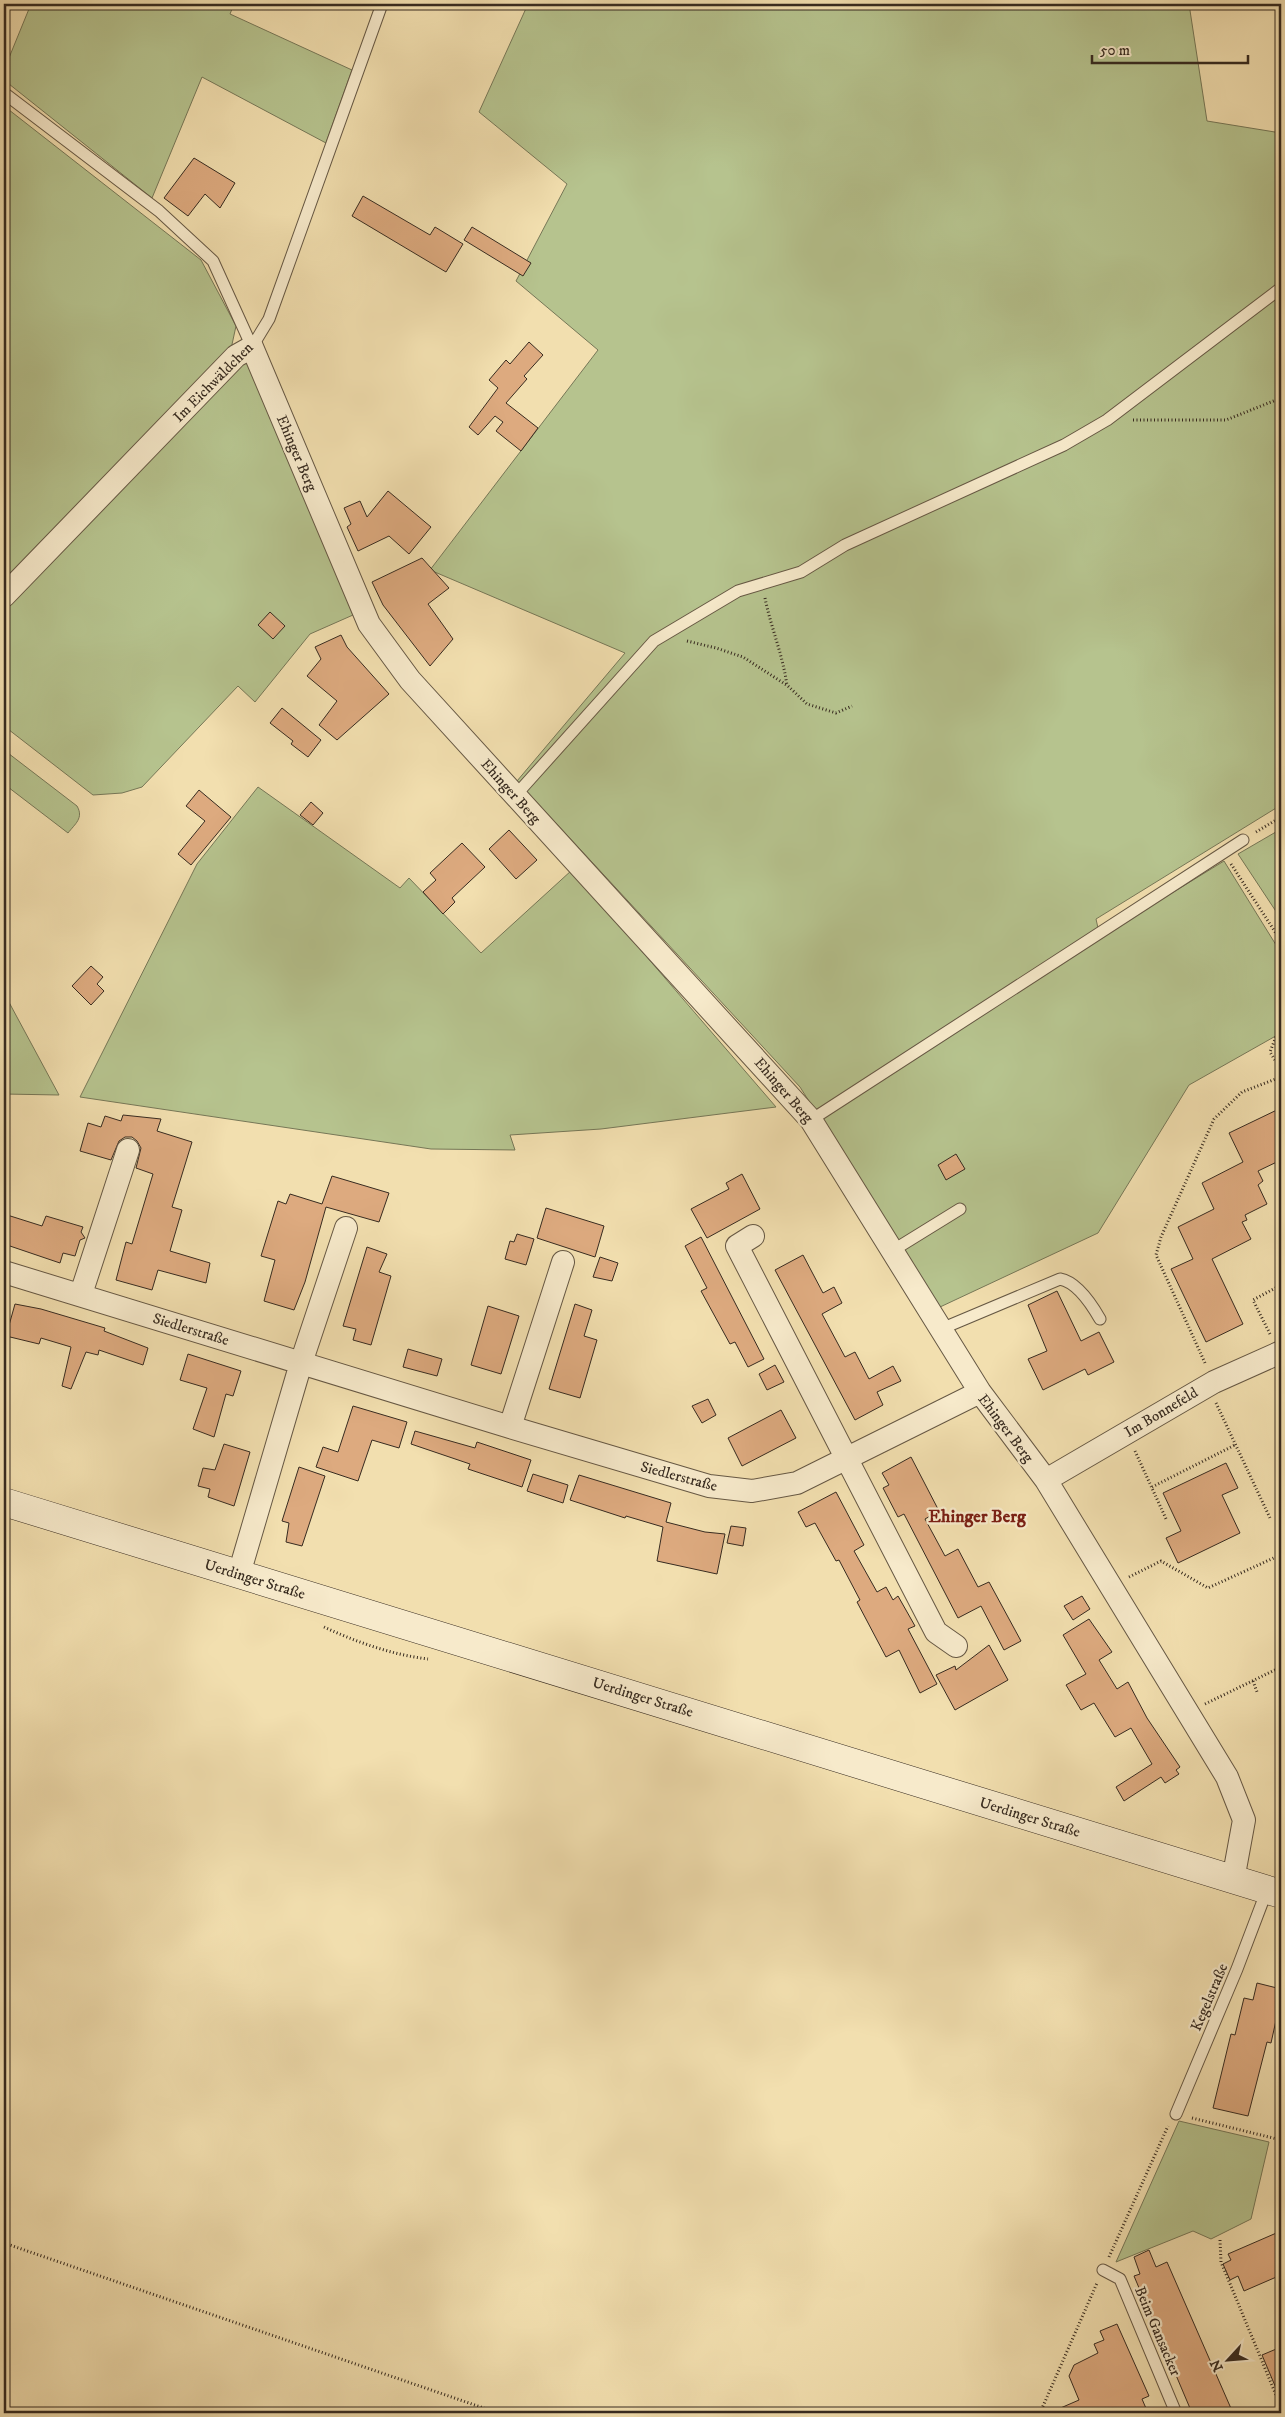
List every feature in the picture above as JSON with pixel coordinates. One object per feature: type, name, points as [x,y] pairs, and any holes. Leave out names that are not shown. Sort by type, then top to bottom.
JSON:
[{"type":"main road","name":"Uerdinger Straße","points":[[4,1502],[1274,1892]]},
{"type":"street","name":"Im Eichwäldchen","points":[[4,596],[236,356],[252,347]]},
{"type":"street","name":"Ehinger Berg","points":[[252,347],[369,624],[410,680],[811,1120],[980,1392],[1046,1480],[1227,1776],[1244,1820],[1233,1880]]},
{"type":"street","points":[[81,1294],[128,1150]]},
{"type":"street","points":[[239,1574],[301,1363],[346,1228]]},
{"type":"street","points":[[753,1236],[737,1246],[936,1632],[956,1646]]},
{"type":"street","points":[[510,1427],[563,1262]]},
{"type":"street","name":"Siedlerstraße","points":[[4,1272],[709,1486],[752,1491],[797,1483],[980,1392]]},
{"type":"street","name":"Im Bonnefeld","points":[[1046,1480],[1211,1383],[1280,1352]]},
{"type":"lane","name":"Im Eichwäldchen","points":[[252,347],[269,319],[276,301],[382,4]]},
{"type":"lane","points":[[4,93],[159,211],[213,261],[252,347]]},
{"type":"lane","points":[[515,796],[654,641],[738,591],[801,572],[845,544],[1064,445],[1107,420],[1281,288]]},
{"type":"lane","points":[[811,1120],[1243,840]]},
{"type":"lane","points":[[892,1251],[960,1209]]},
{"type":"lane","points":[[941,1329],[1060,1279],[1068,1280],[1092,1306],[1100,1319]]},
{"type":"lane","name":"Kegelstraße","points":[[1176,2114],[1237,1969],[1274,1892]]},
{"type":"lane","name":"Beim Gansacker","points":[[1103,2270],[1120,2279],[1176,2413]]},
{"type":"path","points":[[1107,420],[1226,420],[1281,398]]},
{"type":"path","points":[[762,585],[771,629],[784,661],[788,686]]},
{"type":"path","points":[[654,641],[680,640],[716,648],[743,657],[788,686],[807,704],[836,713],[852,706]]},
{"type":"path","points":[[1243,840],[1281,816]]},
{"type":"path","points":[[1223,852],[1280,938]]},
{"type":"path","points":[[1281,1024],[1270,1052],[1281,1070]]},
{"type":"path","points":[[1270,1518],[1235,1445],[1211,1383],[1156,1255],[1161,1238],[1214,1118],[1242,1092],[1281,1077]]},
{"type":"path","points":[[1280,1352],[1253,1300],[1281,1286]]},
{"type":"path","points":[[1126,1433],[1167,1521]]},
{"type":"path","points":[[1152,1487],[1235,1445]]},
{"type":"path","points":[[1111,1586],[1161,1562],[1208,1588],[1278,1556]]},
{"type":"path","points":[[1188,1712],[1281,1667]]},
{"type":"path","points":[[1253,1681],[1257,1692]]},
{"type":"path","points":[[1176,2114],[1281,2140]]},
{"type":"path","points":[[1220,2240],[1221,2262],[1281,2407]]},
{"type":"path","points":[[4,2243],[498,2413]]},
{"type":"green space","points":[[31,4],[234,4],[230,14],[352,70],[326,143],[202,77],[152,198],[4,80],[4,70]]},
{"type":"green space","points":[[528,4],[1189,4],[1207,121],[1281,133],[1281,805],[1096,919],[1100,937],[1224,861],[1281,953],[1281,1033],[1189,1085],[1098,1233],[940,1307],[800,1087],[517,781],[625,653],[430,570],[598,350],[516,281],[567,184],[479,112]]},
{"type":"green space","points":[[4,106],[201,260],[236,326],[231,349],[4,586]]},
{"type":"green space","points":[[240,363],[253,363],[353,615],[310,634],[255,702],[238,686],[142,787],[122,793],[93,795],[4,726],[4,605]]},
{"type":"green space","points":[[4,750],[77,806],[80,814],[79,817],[68,833],[4,784]]},
{"type":"green space","points":[[258,787],[400,888],[409,878],[481,953],[572,870],[776,1107],[601,1129],[510,1135],[515,1150],[431,1149],[80,1097],[197,864]]},
{"type":"green space","points":[[1281,829],[1281,919],[1238,854]]},
{"type":"green space","points":[[4,993],[59,1095],[4,1094]]},
{"type":"green space","points":[[1179,2121],[1269,2142],[1251,2219],[1211,2239],[1193,2231],[1116,2262]]},
{"type":"building","points":[[194,158],[235,183],[220,208],[205,194],[188,216],[164,198]]},
{"type":"building","points":[[363,196],[430,235],[435,227],[463,244],[446,272],[352,216]]},
{"type":"building","points":[[472,227],[531,263],[523,276],[464,240]]},
{"type":"building","points":[[529,342],[543,355],[524,376],[527,379],[506,403],[538,428],[521,451],[496,431],[503,422],[495,416],[478,435],[469,427],[498,388],[489,380],[506,360],[510,364]]},
{"type":"building","points":[[388,491],[431,527],[409,554],[389,536],[358,551],[347,527],[351,524],[344,508],[360,501],[367,517]]},
{"type":"building","points":[[422,558],[449,588],[428,604],[453,639],[430,666],[383,605],[372,582]]},
{"type":"building","points":[[270,612],[285,626],[273,639],[258,625]]},
{"type":"building","points":[[341,635],[347,647],[389,694],[337,740],[319,725],[337,701],[307,676],[321,659],[315,647]]},
{"type":"building","points":[[282,708],[321,740],[308,757],[291,744],[293,741],[270,723]]},
{"type":"building","points":[[199,790],[231,817],[191,865],[178,854],[205,821],[186,806]]},
{"type":"building","points":[[311,802],[323,813],[313,825],[300,815]]},
{"type":"building","points":[[509,830],[537,860],[516,879],[489,849]]},
{"type":"building","points":[[462,843],[485,867],[452,898],[455,902],[443,914],[423,892],[436,880],[430,873]]},
{"type":"building","points":[[91,966],[103,977],[97,984],[104,991],[91,1005],[72,986]]},
{"type":"building","points":[[1281,1108],[1281,1160],[1258,1171],[1263,1181],[1258,1185],[1267,1204],[1245,1215],[1247,1220],[1242,1222],[1251,1239],[1212,1259],[1243,1324],[1206,1342],[1171,1269],[1193,1259],[1178,1227],[1214,1209],[1202,1183],[1243,1162],[1229,1133]]},
{"type":"building","points":[[123,1115],[161,1119],[157,1131],[192,1142],[172,1207],[182,1210],[170,1251],[210,1263],[206,1283],[158,1270],[152,1290],[116,1280],[126,1242],[132,1244],[153,1174],[136,1168],[141,1148],[132,1137],[125,1137],[119,1141],[111,1160],[80,1151],[88,1123],[101,1127],[105,1116],[121,1121]]},
{"type":"building","points":[[956,1154],[965,1169],[946,1180],[938,1165]]},
{"type":"building","points":[[742,1174],[760,1209],[707,1238],[691,1209],[729,1189],[726,1183]]},
{"type":"building","points":[[332,1176],[389,1193],[379,1222],[326,1207],[305,1282],[294,1310],[264,1301],[275,1260],[261,1256],[278,1201],[286,1204],[290,1194],[322,1204]]},
{"type":"building","points":[[546,1208],[604,1226],[595,1257],[537,1238]]},
{"type":"building","points":[[4,1214],[42,1226],[46,1216],[83,1227],[81,1232],[85,1238],[80,1240],[75,1256],[63,1253],[60,1263],[4,1244]]},
{"type":"building","points":[[517,1234],[534,1239],[526,1265],[505,1259],[510,1241],[514,1242]]},
{"type":"building","points":[[701,1237],[764,1359],[748,1367],[735,1342],[730,1344],[701,1291],[707,1288],[685,1246]]},
{"type":"building","points":[[367,1247],[387,1254],[379,1272],[391,1276],[371,1345],[353,1340],[356,1329],[343,1326]]},
{"type":"building","points":[[803,1255],[823,1293],[834,1287],[842,1303],[822,1314],[845,1357],[855,1352],[869,1379],[893,1366],[901,1381],[877,1392],[883,1405],[855,1420],[775,1270]]},
{"type":"building","points":[[600,1257],[618,1263],[612,1281],[593,1277]]},
{"type":"building","points":[[1057,1291],[1081,1341],[1099,1332],[1114,1362],[1088,1375],[1085,1369],[1043,1390],[1028,1359],[1047,1351],[1028,1305]]},
{"type":"building","points":[[15,1304],[41,1309],[105,1328],[104,1331],[148,1348],[143,1365],[99,1350],[98,1355],[86,1352],[71,1389],[62,1386],[71,1347],[41,1338],[39,1344],[6,1336]]},
{"type":"building","points":[[575,1304],[592,1310],[584,1336],[597,1340],[580,1398],[549,1389]]},
{"type":"building","points":[[488,1306],[519,1316],[501,1374],[471,1365]]},
{"type":"building","points":[[408,1349],[442,1359],[437,1376],[403,1367]]},
{"type":"building","points":[[188,1354],[241,1371],[233,1396],[226,1394],[214,1437],[193,1429],[207,1388],[180,1380]]},
{"type":"building","points":[[775,1365],[784,1382],[767,1390],[759,1374]]},
{"type":"building","points":[[708,1399],[716,1415],[702,1423],[692,1406]]},
{"type":"building","points":[[353,1406],[407,1422],[399,1448],[372,1440],[358,1481],[316,1467],[323,1447],[338,1452]]},
{"type":"building","points":[[781,1410],[796,1438],[742,1466],[728,1438]]},
{"type":"building","points":[[415,1431],[475,1448],[477,1442],[531,1460],[522,1487],[468,1469],[470,1464],[411,1444]]},
{"type":"building","points":[[224,1444],[250,1452],[234,1506],[208,1497],[210,1489],[198,1486],[203,1468],[215,1470]]},
{"type":"building","points":[[911,1457],[939,1511],[925,1519],[945,1556],[958,1549],[978,1587],[989,1582],[1021,1641],[1004,1650],[981,1606],[958,1618],[904,1514],[898,1517],[883,1488],[889,1485],[882,1473]]},
{"type":"building","points":[[1226,1463],[1238,1488],[1222,1495],[1240,1533],[1178,1563],[1166,1538],[1181,1531],[1163,1493]]},
{"type":"building","points":[[299,1467],[325,1476],[302,1546],[286,1542],[289,1523],[282,1521]]},
{"type":"building","points":[[533,1474],[568,1485],[563,1503],[527,1491]]},
{"type":"building","points":[[579,1475],[671,1503],[666,1522],[705,1532],[725,1534],[717,1574],[657,1561],[663,1527],[626,1516],[625,1518],[570,1500]]},
{"type":"building","points":[[836,1492],[864,1545],[854,1551],[877,1592],[886,1587],[893,1600],[898,1596],[915,1626],[908,1629],[937,1684],[920,1693],[899,1650],[886,1657],[857,1602],[860,1600],[839,1560],[836,1561],[815,1523],[806,1527],[798,1512]]},
{"type":"building","points":[[731,1526],[746,1528],[743,1546],[727,1543]]},
{"type":"building","points":[[1082,1596],[1090,1609],[1073,1620],[1064,1606]]},
{"type":"building","points":[[1089,1619],[1112,1652],[1099,1660],[1117,1689],[1128,1682],[1147,1718],[1180,1767],[1176,1770],[1179,1774],[1165,1783],[1161,1777],[1124,1801],[1116,1787],[1152,1764],[1131,1728],[1115,1737],[1094,1703],[1081,1710],[1066,1685],[1086,1674],[1063,1635]]},
{"type":"building","points":[[989,1645],[1008,1680],[955,1710],[936,1675],[955,1666],[956,1670]]},
{"type":"building","points":[[1257,1983],[1281,1989],[1281,1998],[1271,2043],[1267,2042],[1248,2116],[1213,2108],[1231,2034],[1235,2035],[1244,1998],[1253,2000]]},
{"type":"building","points":[[1281,2231],[1281,2275],[1244,2291],[1238,2276],[1230,2280],[1223,2264],[1231,2260],[1228,2254]]},
{"type":"building","points":[[1149,2250],[1156,2267],[1167,2262],[1233,2413],[1192,2413],[1134,2276],[1140,2274],[1134,2257]]},
{"type":"building","points":[[1117,2324],[1149,2396],[1142,2399],[1148,2413],[1049,2413],[1079,2400],[1069,2376],[1074,2365],[1098,2353],[1094,2344],[1104,2340],[1100,2331]]},
{"type":"building","points":[[1281,2347],[1281,2400],[1262,2355]]},
{"type":"district","name":"Ehinger Berg","points":[[977,1516]]}]
